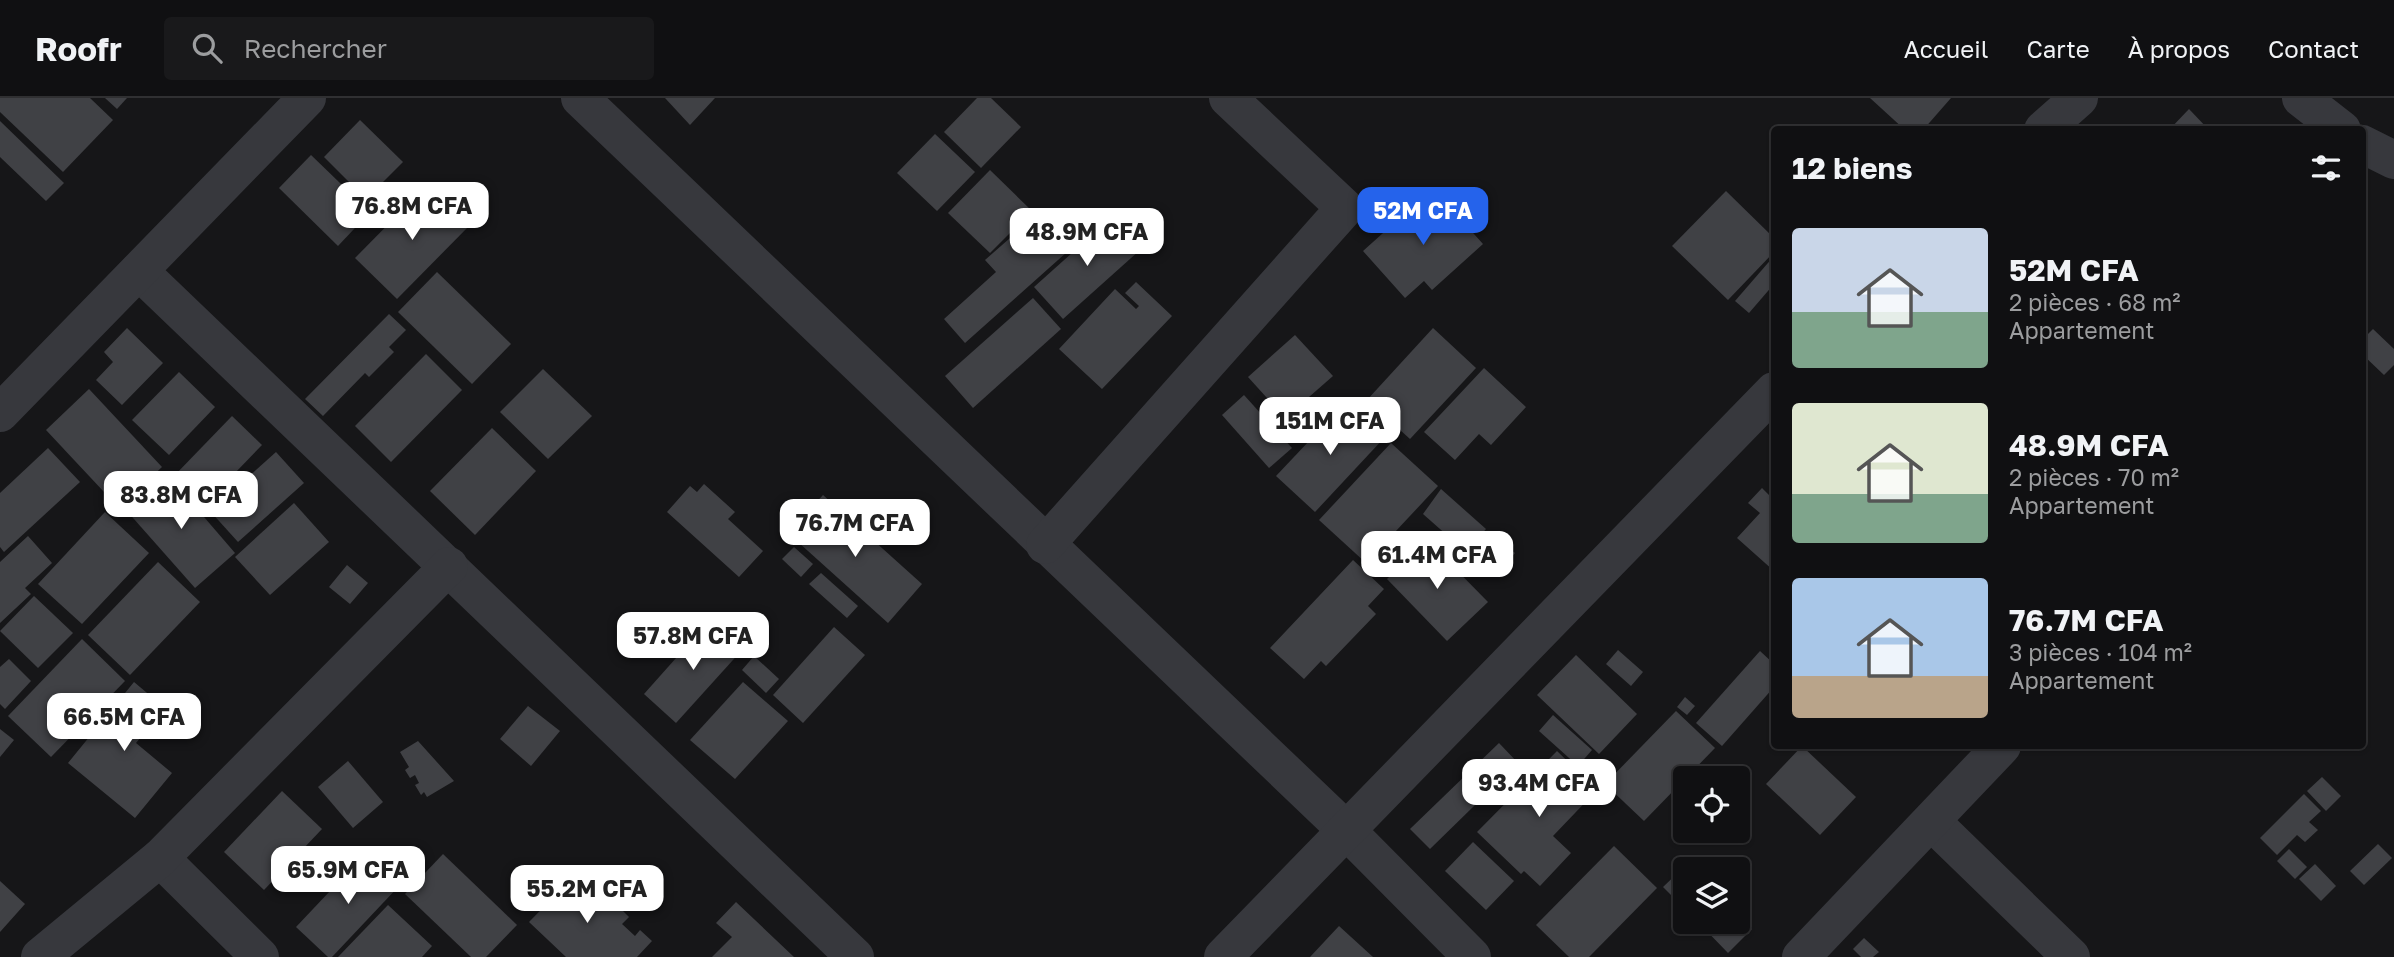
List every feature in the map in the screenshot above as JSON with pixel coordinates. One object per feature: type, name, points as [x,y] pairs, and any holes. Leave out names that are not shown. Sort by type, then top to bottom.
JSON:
[{"type":"street","points":[[0,413],[307,98]]},
{"type":"street","points":[[580,98],[1346,831],[1472,957]]},
{"type":"street","points":[[1045,545],[1345,208],[1228,98]]},
{"type":"street","points":[[2048,126],[2080,98]]},
{"type":"street","points":[[2301,98],[2337,126]]},
{"type":"street","points":[[2366,146],[2394,160]]},
{"type":"street","points":[[139,271],[855,957]]},
{"type":"street","points":[[1223,957],[1771,394]]},
{"type":"street","points":[[40,957],[160,858],[449,566]]},
{"type":"street","points":[[1801,957],[1999,749]]},
{"type":"street","points":[[1932,822],[2071,957]]},
{"type":"street","points":[[160,858],[260,957]]},
{"type":"building","points":[[0,98],[90,98],[113,120],[63,172],[0,112]]},
{"type":"building","points":[[105,98],[127,98],[117,109]]},
{"type":"building","points":[[665,98],[715,98],[690,125]]},
{"type":"building","points":[[977,98],[991,98],[1021,127],[981,168],[944,132]]},
{"type":"building","points":[[1870,98],[1951,98],[1926,126],[1901,126]]},
{"type":"building","points":[[2189,109],[2205,126],[2173,126]]},
{"type":"building","points":[[360,120],[403,162],[366,199],[324,157]]},
{"type":"building","points":[[0,121],[64,183],[46,201],[0,157]]},
{"type":"building","points":[[935,134],[975,172],[937,211],[897,173]]},
{"type":"building","points":[[311,155],[370,212],[338,246],[279,188]]},
{"type":"building","points":[[990,170],[1032,211],[990,253],[948,213]]},
{"type":"building","points":[[428,184],[470,225],[397,299],[355,258]]},
{"type":"building","points":[[1726,191],[1771,235],[1771,255],[1728,300],[1672,246]]},
{"type":"building","points":[[1439,195],[1483,244],[1432,290],[1424,281],[1405,298],[1363,251],[1412,207],[1418,214]]},
{"type":"building","points":[[1035,216],[1067,252],[965,343],[944,319],[996,272],[985,260]]},
{"type":"building","points":[[1111,218],[1140,250],[1063,319],[1034,287]]},
{"type":"building","points":[[1771,259],[1771,287],[1749,313],[1735,301]]},
{"type":"building","points":[[437,272],[511,344],[472,384],[398,312]]},
{"type":"building","points":[[1136,282],[1172,316],[1102,389],[1059,349],[1115,289],[1136,309],[1139,306],[1125,293]]},
{"type":"building","points":[[1033,298],[1061,329],[973,408],[945,376]]},
{"type":"building","points":[[389,314],[406,330],[389,347],[394,352],[369,377],[365,373],[323,416],[305,399]]},
{"type":"building","points":[[127,328],[163,363],[122,405],[96,380],[113,362],[104,352]]},
{"type":"building","points":[[1433,328],[1476,368],[1410,439],[1367,400]]},
{"type":"building","points":[[2373,329],[2394,349],[2394,365],[2384,375],[2366,358],[2366,336]]},
{"type":"building","points":[[1295,335],[1333,376],[1285,418],[1248,377]]},
{"type":"building","points":[[426,354],[462,390],[391,462],[355,426]]},
{"type":"building","points":[[1484,368],[1526,407],[1491,445],[1479,434],[1455,460],[1424,432]]},
{"type":"building","points":[[543,369],[592,416],[548,459],[500,412]]},
{"type":"building","points":[[179,372],[215,407],[169,455],[132,420]]},
{"type":"building","points":[[89,389],[162,467],[119,508],[46,430]]},
{"type":"building","points":[[1244,395],[1292,448],[1269,468],[1222,415]]},
{"type":"building","points":[[1345,403],[1384,438],[1315,512],[1276,476]]},
{"type":"building","points":[[232,416],[262,445],[204,505],[174,476]]},
{"type":"building","points":[[492,428],[536,471],[475,535],[430,491]]},
{"type":"building","points":[[1391,443],[1438,486],[1366,563],[1319,520]]},
{"type":"building","points":[[48,448],[80,482],[4,552],[0,547],[0,493]]},
{"type":"building","points":[[276,452],[304,483],[238,542],[210,511]]},
{"type":"building","points":[[167,474],[235,553],[195,588],[126,510]]},
{"type":"building","points":[[704,484],[735,512],[728,519],[763,551],[739,577],[667,512],[690,486],[697,492]]},
{"type":"building","points":[[1762,488],[1771,497],[1771,568],[1737,538],[1760,513],[1748,503]]},
{"type":"building","points":[[1441,489],[1486,529],[1466,552],[1423,514]]},
{"type":"building","points":[[823,495],[922,584],[888,623],[788,533]]},
{"type":"building","points":[[294,503],[329,542],[270,595],[235,557]]},
{"type":"building","points":[[105,512],[149,553],[82,624],[38,584]]},
{"type":"building","points":[[1490,534],[1515,553],[1505,565],[1481,546]]},
{"type":"building","points":[[28,536],[52,563],[25,588],[31,594],[0,623],[0,562]]},
{"type":"building","points":[[1427,540],[1488,602],[1447,641],[1387,579]]},
{"type":"building","points":[[794,547],[813,564],[801,577],[782,559]]},
{"type":"building","points":[[1353,560],[1384,589],[1368,606],[1376,614],[1326,666],[1321,661],[1304,679],[1270,648]]},
{"type":"building","points":[[158,562],[200,602],[130,675],[88,635]]},
{"type":"building","points":[[347,565],[368,583],[350,604],[329,587]]},
{"type":"building","points":[[821,573],[858,606],[847,618],[809,584]]},
{"type":"building","points":[[34,596],[73,633],[38,668],[0,631]]},
{"type":"building","points":[[709,621],[742,650],[676,723],[644,694]]},
{"type":"building","points":[[834,627],[865,655],[803,723],[773,695]]},
{"type":"building","points":[[82,639],[125,681],[51,757],[8,716]]},
{"type":"building","points":[[1618,650],[1643,672],[1631,686],[1606,664]]},
{"type":"building","points":[[1760,651],[1771,661],[1771,690],[1722,746],[1696,723]]},
{"type":"building","points":[[1576,655],[1637,714],[1599,754],[1537,695]]},
{"type":"building","points":[[754,656],[779,679],[766,693],[742,670]]},
{"type":"building","points":[[9,659],[31,681],[5,709],[0,704],[0,667]]},
{"type":"building","points":[[134,682],[165,708],[136,743],[172,773],[135,818],[68,763]]},
{"type":"building","points":[[743,682],[788,721],[735,779],[690,740]]},
{"type":"building","points":[[1685,697],[1695,706],[1687,715],[1677,707]]},
{"type":"building","points":[[528,706],[560,731],[531,766],[500,739]]},
{"type":"building","points":[[1676,711],[1715,748],[1697,766],[1673,766],[1673,791],[1644,821],[1605,784]]},
{"type":"building","points":[[1553,715],[1592,750],[1578,766],[1539,731]]},
{"type":"building","points":[[0,729],[14,740],[0,757]]},
{"type":"building","points":[[418,741],[454,781],[427,797],[424,792],[421,795],[415,785],[419,783],[415,775],[410,778],[405,770],[409,767],[400,752]]},
{"type":"building","points":[[1499,743],[1518,763],[1430,849],[1410,829]]},
{"type":"building","points":[[1799,749],[1805,749],[1856,797],[1820,835],[1766,784]]},
{"type":"building","points":[[1557,751],[1597,790],[1553,836],[1571,853],[1540,886],[1524,871],[1521,874],[1477,832]]},
{"type":"building","points":[[348,761],[383,802],[353,828],[318,787]]},
{"type":"building","points":[[2322,777],[2341,796],[2326,811],[2307,791]]},
{"type":"building","points":[[282,791],[322,829],[264,890],[224,852]]},
{"type":"building","points":[[2304,794],[2321,811],[2309,822],[2318,830],[2305,842],[2297,835],[2277,855],[2260,838]]},
{"type":"building","points":[[1473,842],[1514,881],[1486,910],[1445,871]]},
{"type":"building","points":[[2378,844],[2392,858],[2364,885],[2350,871]]},
{"type":"building","points":[[1614,846],[1657,888],[1589,957],[1569,957],[1536,925]]},
{"type":"building","points":[[2289,849],[2307,867],[2295,879],[2277,861]]},
{"type":"building","points":[[365,854],[399,886],[332,957],[328,957],[296,927]]},
{"type":"building","points":[[443,854],[517,925],[486,957],[471,957],[405,894]]},
{"type":"building","points":[[2315,864],[2336,886],[2321,901],[2299,879]]},
{"type":"building","points":[[579,871],[593,885],[587,890],[606,908],[613,901],[629,917],[622,924],[635,936],[640,930],[652,941],[637,957],[566,957],[529,922]]},
{"type":"building","points":[[1673,877],[1673,897],[1663,887]]},
{"type":"building","points":[[0,881],[25,904],[0,932]]},
{"type":"building","points":[[736,902],[794,957],[712,957],[732,937],[716,923]]},
{"type":"building","points":[[388,905],[432,946],[422,957],[338,957]]},
{"type":"building","points":[[1339,926],[1373,957],[1310,957]]},
{"type":"building","points":[[1710,934],[1747,934],[1728,953]]},
{"type":"building","points":[[1864,938],[1879,952],[1873,957],[1861,957],[1853,949]]}]
